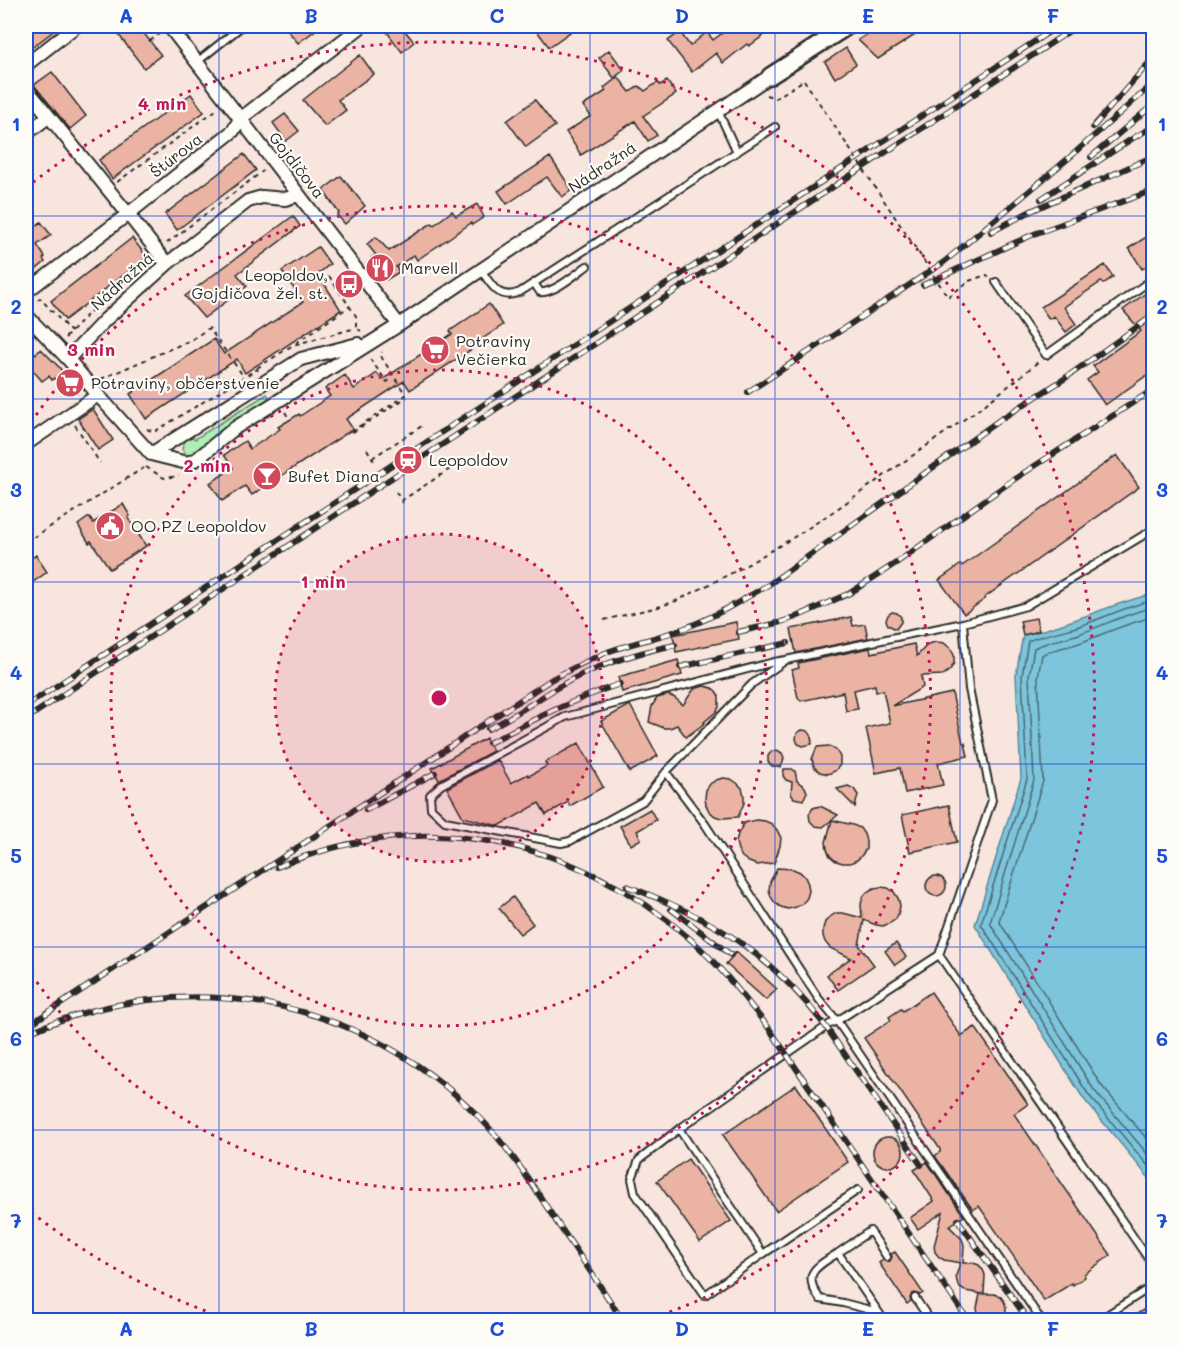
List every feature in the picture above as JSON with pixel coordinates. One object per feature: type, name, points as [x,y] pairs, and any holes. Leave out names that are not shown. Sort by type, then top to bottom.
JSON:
[{"type":"street","points":[[26,68],[27,64],[76,26]]},
{"type":"street","name":"Gojdičova","points":[[169,26],[399,325]]},
{"type":"street","name":"Štúrova","points":[[26,291],[128,214],[233,131],[240,119],[362,26]]},
{"type":"street","name":"Nádražná","points":[[152,453],[187,463],[197,459],[235,428],[399,325],[848,26]]},
{"type":"street","points":[[26,88],[161,257]]},
{"type":"street","points":[[26,134],[48,117]]},
{"type":"street","name":"Nádražná","points":[[68,359],[161,257],[248,201],[262,197],[285,199],[299,195]]},
{"type":"street","points":[[28,310],[56,347],[101,390],[152,453]]},
{"type":"street","name":"Nádražná","points":[[152,453],[301,359],[376,338]]},
{"type":"street","points":[[26,444],[101,390]]},
{"type":"lane","points":[[197,62],[242,26]]},
{"type":"lane","points":[[718,111],[737,152]]},
{"type":"lane","points":[[481,270],[500,293],[508,295],[520,292],[775,127]]},
{"type":"lane","points":[[534,283],[539,291],[544,293],[587,266]]},
{"type":"lane","points":[[996,282],[1046,355],[1154,278]]},
{"type":"lane","points":[[786,660],[752,684],[666,772],[643,801],[570,841],[561,843],[445,821],[431,808],[430,795],[441,784],[565,717],[774,662],[963,623],[1026,606],[1154,529]]},
{"type":"lane","points":[[858,1190],[705,1295],[635,1193],[632,1179],[639,1161],[679,1130],[830,1024],[939,956],[992,800],[969,689],[963,623]]},
{"type":"lane","points":[[666,772],[705,824],[818,998],[837,1021],[1041,1320]]},
{"type":"lane","points":[[939,956],[1154,1267]]},
{"type":"lane","points":[[679,1130],[763,1254]]},
{"type":"lane","points":[[878,1312],[820,1299],[812,1287],[812,1274],[819,1265],[870,1232],[887,1257]]},
{"type":"lane","points":[[838,1253],[884,1320]]},
{"type":"lane","points":[[1099,1320],[1154,1285]]},
{"type":"lane","points":[[915,1299],[930,1320]]},
{"type":"path","points":[[150,41],[159,34]]},
{"type":"path","points":[[776,98],[804,80],[948,297],[969,281],[986,275],[992,277],[996,282]]},
{"type":"path","points":[[107,189],[216,110]]},
{"type":"path","points":[[56,347],[129,276],[161,257],[194,222],[263,171]]},
{"type":"path","points":[[242,181],[244,185]]},
{"type":"path","points":[[215,201],[218,205]]},
{"type":"path","points":[[329,276],[356,316],[356,328],[364,334],[371,330],[383,348],[380,355],[406,395],[353,432]]},
{"type":"path","points":[[28,310],[40,298],[71,332]]},
{"type":"path","points":[[87,306],[92,311]]},
{"type":"path","points":[[293,345],[350,306]]},
{"type":"path","points":[[101,390],[98,380],[191,340],[209,328],[244,377],[154,432],[140,426]]},
{"type":"path","points":[[604,620],[676,601],[738,570],[801,533],[983,406],[1046,355]]},
{"type":"path","points":[[370,358],[387,382],[394,377]]},
{"type":"path","points":[[353,432],[407,397]]},
{"type":"path","points":[[69,415],[85,436],[100,463]]},
{"type":"path","points":[[367,449],[373,460],[425,424]]},
{"type":"path","points":[[353,432],[356,436]]},
{"type":"path","points":[[26,542],[146,467],[152,453]]},
{"type":"path","points":[[396,492],[402,502],[453,467]]},
{"type":"green space","points":[[267,394],[270,398],[233,423],[193,456],[187,456],[182,449],[185,436],[195,439]]},
{"type":"water","points":[[1153,594],[1153,1183],[1083,1098],[975,925],[1021,778],[1016,675],[1023,635]]},
{"type":"building","points":[[26,26],[60,26],[26,52]]},
{"type":"building","points":[[112,26],[138,26],[161,55],[144,68]]},
{"type":"building","points":[[284,26],[321,26],[298,43]]},
{"type":"building","points":[[396,26],[401,26],[414,42],[402,52],[387,32]]},
{"type":"building","points":[[545,26],[565,26],[570,32],[549,47],[537,31]]},
{"type":"building","points":[[732,26],[777,26],[749,46],[747,44],[723,63],[716,53],[692,72],[668,41],[680,32],[690,46],[707,32],[713,40]]},
{"type":"building","points":[[880,26],[909,26],[915,35],[878,59],[858,40]]},
{"type":"building","points":[[846,48],[856,64],[835,78],[825,62]]},
{"type":"building","points":[[609,50],[624,70],[614,78],[599,58]]},
{"type":"building","points":[[360,55],[374,74],[338,100],[346,110],[325,126],[303,100]]},
{"type":"building","points":[[52,72],[86,116],[70,129],[34,85]]},
{"type":"building","points":[[618,77],[630,92],[639,86],[645,91],[658,82],[660,85],[667,81],[676,94],[643,116],[657,135],[648,141],[635,121],[581,155],[566,132],[591,116],[583,106],[606,91],[604,88]]},
{"type":"building","points":[[191,94],[204,112],[112,179],[99,160]]},
{"type":"building","points":[[535,100],[555,126],[526,147],[507,121]]},
{"type":"building","points":[[285,114],[299,131],[286,141],[273,123]]},
{"type":"building","points":[[244,154],[256,170],[177,230],[165,214]]},
{"type":"building","points":[[550,157],[572,190],[562,197],[547,177],[507,204],[498,191]]},
{"type":"building","points":[[341,176],[365,206],[345,224],[337,215],[339,213],[323,190]]},
{"type":"building","points":[[477,204],[484,217],[472,225],[471,223],[417,260],[414,255],[396,267],[399,272],[386,280],[371,258],[376,255],[367,244],[376,237],[389,251],[432,223],[434,225],[452,211],[456,216]]},
{"type":"building","points":[[293,216],[300,226],[237,274],[247,286],[204,318],[185,296]]},
{"type":"building","points":[[41,222],[51,235],[37,245],[45,257],[43,259],[45,262],[37,269],[34,265],[26,272],[26,229],[28,232]]},
{"type":"building","points":[[1154,232],[1154,262],[1142,269],[1129,248]]},
{"type":"building","points":[[132,238],[147,257],[65,320],[51,301]]},
{"type":"building","points":[[318,247],[330,264],[318,274],[341,310],[245,373],[237,359],[146,419],[130,394],[214,339],[224,354],[303,302],[282,271]]},
{"type":"building","points":[[1105,265],[1113,277],[1103,284],[1101,282],[1064,307],[1076,324],[1066,332],[1054,316],[1049,319],[1041,307]]},
{"type":"building","points":[[1154,287],[1154,370],[1105,405],[1087,380],[1098,372],[1093,366],[1141,331],[1123,310]]},
{"type":"building","points":[[489,304],[503,325],[470,347],[472,349],[410,390],[404,381],[346,419],[353,429],[252,495],[245,486],[222,501],[210,483],[233,468],[224,455],[245,441],[250,449],[280,429],[278,427],[299,414],[300,416],[330,396],[325,389],[345,375],[354,389],[377,373],[382,380],[452,334],[450,331]]},
{"type":"building","points":[[26,342],[36,354],[41,349],[59,367],[74,387],[67,394],[54,378],[52,380],[49,376],[42,381],[26,362]]},
{"type":"building","points":[[93,409],[113,440],[98,450],[78,419]]},
{"type":"building","points":[[1117,455],[1139,487],[964,614],[939,580]]},
{"type":"building","points":[[123,504],[130,516],[128,518],[146,546],[110,569],[78,525],[89,517],[93,523]]},
{"type":"building","points":[[36,555],[47,572],[26,587],[26,562]]},
{"type":"building","points":[[892,612],[901,617],[901,622],[896,629],[888,625],[886,620]]},
{"type":"building","points":[[851,617],[853,626],[865,624],[868,638],[796,653],[791,629]]},
{"type":"building","points":[[1036,618],[1039,631],[1023,635],[1020,621]]},
{"type":"building","points":[[736,622],[739,639],[676,652],[673,635]]},
{"type":"building","points":[[944,643],[954,655],[954,663],[950,670],[943,675],[921,676],[923,687],[892,706],[952,693],[968,756],[938,763],[943,785],[905,793],[900,768],[876,773],[866,728],[890,723],[883,690],[876,692],[875,685],[854,690],[858,709],[846,711],[843,692],[801,701],[798,698],[792,670],[799,668],[798,663],[870,648],[871,653],[914,644],[917,656],[928,644]]},
{"type":"building","points":[[678,660],[682,675],[622,692],[618,677]]},
{"type":"building","points":[[704,686],[716,691],[719,696],[719,707],[705,723],[686,737],[677,725],[664,728],[649,722],[652,706],[657,698],[668,695],[683,705],[694,689]]},
{"type":"building","points":[[630,705],[658,756],[630,772],[601,721]]},
{"type":"building","points":[[802,730],[808,731],[811,735],[812,744],[803,746],[798,744],[797,733]]},
{"type":"building","points":[[486,738],[493,751],[439,780],[432,768]]},
{"type":"building","points":[[579,743],[603,787],[570,806],[568,802],[546,815],[539,803],[499,826],[463,817],[447,788],[498,760],[511,783],[547,766],[545,762]]},
{"type":"building","points":[[829,746],[836,750],[840,757],[840,765],[828,774],[814,767],[812,759],[817,747]]},
{"type":"building","points":[[777,750],[784,758],[781,767],[772,766],[768,762],[771,752]]},
{"type":"building","points":[[784,769],[795,771],[797,781],[805,787],[807,792],[803,800],[794,798],[791,794],[792,782],[783,776]]},
{"type":"building","points":[[723,778],[731,779],[742,788],[744,803],[738,817],[715,816],[706,805],[706,790],[710,784]]},
{"type":"building","points":[[848,786],[858,795],[855,807],[837,789]]},
{"type":"building","points":[[949,805],[957,842],[910,852],[902,815]]},
{"type":"building","points":[[820,806],[838,815],[823,827],[815,826],[810,821],[809,814],[813,808]]},
{"type":"building","points":[[650,809],[656,820],[637,831],[641,839],[631,845],[620,826]]},
{"type":"building","points":[[756,820],[772,824],[781,838],[774,863],[757,865],[742,857],[738,850],[736,842],[744,823]]},
{"type":"building","points":[[832,820],[860,828],[864,834],[866,849],[857,860],[843,863],[830,856],[826,842]]},
{"type":"building","points":[[777,868],[793,869],[805,877],[809,891],[802,904],[788,909],[775,903],[769,890]]},
{"type":"building","points":[[936,876],[943,879],[946,886],[943,893],[936,896],[929,893],[926,886],[929,879]]},
{"type":"building","points":[[881,887],[894,892],[900,905],[899,912],[896,919],[883,926],[864,920],[859,945],[874,965],[838,990],[827,975],[851,958],[830,948],[825,942],[823,929],[825,922],[836,913],[862,918],[863,897],[874,888]]},
{"type":"building","points":[[513,897],[533,924],[520,934],[499,908]]},
{"type":"building","points":[[896,943],[906,957],[895,965],[885,951]]},
{"type":"building","points":[[736,952],[777,989],[766,1000],[726,964]]},
{"type":"building","points":[[931,992],[961,1036],[975,1027],[1028,1104],[1014,1114],[1111,1255],[1084,1274],[1085,1277],[1044,1301],[979,1206],[973,1210],[935,1156],[940,1149],[864,1038],[891,1020],[889,1017],[901,1009],[903,1011]]},
{"type":"building","points":[[796,1085],[848,1162],[776,1211],[723,1135]]},
{"type":"building","points":[[888,1137],[899,1141],[903,1152],[899,1163],[888,1167],[877,1163],[873,1152],[877,1141]]},
{"type":"building","points":[[688,1159],[731,1221],[700,1242],[657,1181]]},
{"type":"building","points":[[927,1162],[964,1216],[949,1226],[962,1239],[963,1263],[979,1265],[985,1275],[984,1294],[1000,1296],[1004,1301],[1006,1313],[1000,1320],[981,1319],[977,1308],[980,1294],[983,1294],[960,1288],[956,1276],[961,1263],[944,1260],[935,1252],[934,1246],[943,1212],[918,1229],[910,1218],[934,1201],[914,1170]]},
{"type":"building","points":[[895,1252],[923,1293],[912,1294],[911,1301],[907,1304],[879,1263],[883,1260],[890,1261],[891,1254]]},
{"type":"building","points":[[1154,1303],[1154,1320],[1128,1320]]},
{"type":"railway","points":[[26,706],[1058,26]]},
{"type":"railway","points":[[26,719],[1077,26]]},
{"type":"railway","points":[[1093,127],[1154,57]]},
{"type":"railway","points":[[748,392],[944,262],[1070,157],[1154,83]]},
{"type":"railway","points":[[1091,157],[1154,104]]},
{"type":"railway","points":[[1041,199],[1154,126]]},
{"type":"railway","points":[[991,232],[1031,211],[1154,156]]},
{"type":"railway","points":[[923,285],[1034,234],[1154,190]]},
{"type":"railway","points":[[26,1027],[552,679],[610,651],[696,624],[768,585],[1001,419],[1064,379],[1154,315]]},
{"type":"railway","points":[[738,632],[796,617],[850,593],[1013,480],[1151,391]]},
{"type":"railway","points":[[680,667],[788,643]]},
{"type":"railway","points":[[488,729],[588,672],[631,656],[675,645]]},
{"type":"railway","points":[[489,743],[553,710],[620,684]]},
{"type":"railway","points":[[366,810],[435,773]]},
{"type":"railway","points":[[277,867],[331,848],[386,838],[440,836],[493,842],[545,855],[596,876],[644,903],[700,948],[768,1027],[968,1320]]},
{"type":"railway","points":[[627,886],[687,911],[713,925],[761,958],[783,978],[826,1027],[921,1165]]},
{"type":"railway","points":[[671,909],[731,955]]},
{"type":"railway","points":[[28,1033],[87,1012],[147,1000],[207,997],[266,1004],[324,1019],[379,1042],[431,1075],[489,1128],[528,1178],[622,1320]]},
{"type":"railway","points":[[958,1220],[1028,1320]]},
{"type":"place","name":"Marvell","points":[[380,268]]},
{"type":"place","name":"Leopoldov, Gojdičova žel. st.","points":[[349,284]]},
{"type":"place","name":"Potraviny Večierka","points":[[435,350]]},
{"type":"place","name":"Potraviny, občerstvenie","points":[[70,383]]},
{"type":"place","name":"Leopoldov","points":[[408,460]]},
{"type":"place","name":"Bufet Diana","points":[[267,476]]},
{"type":"place","name":"OO PZ Leopoldov","points":[[110,526]]}]
